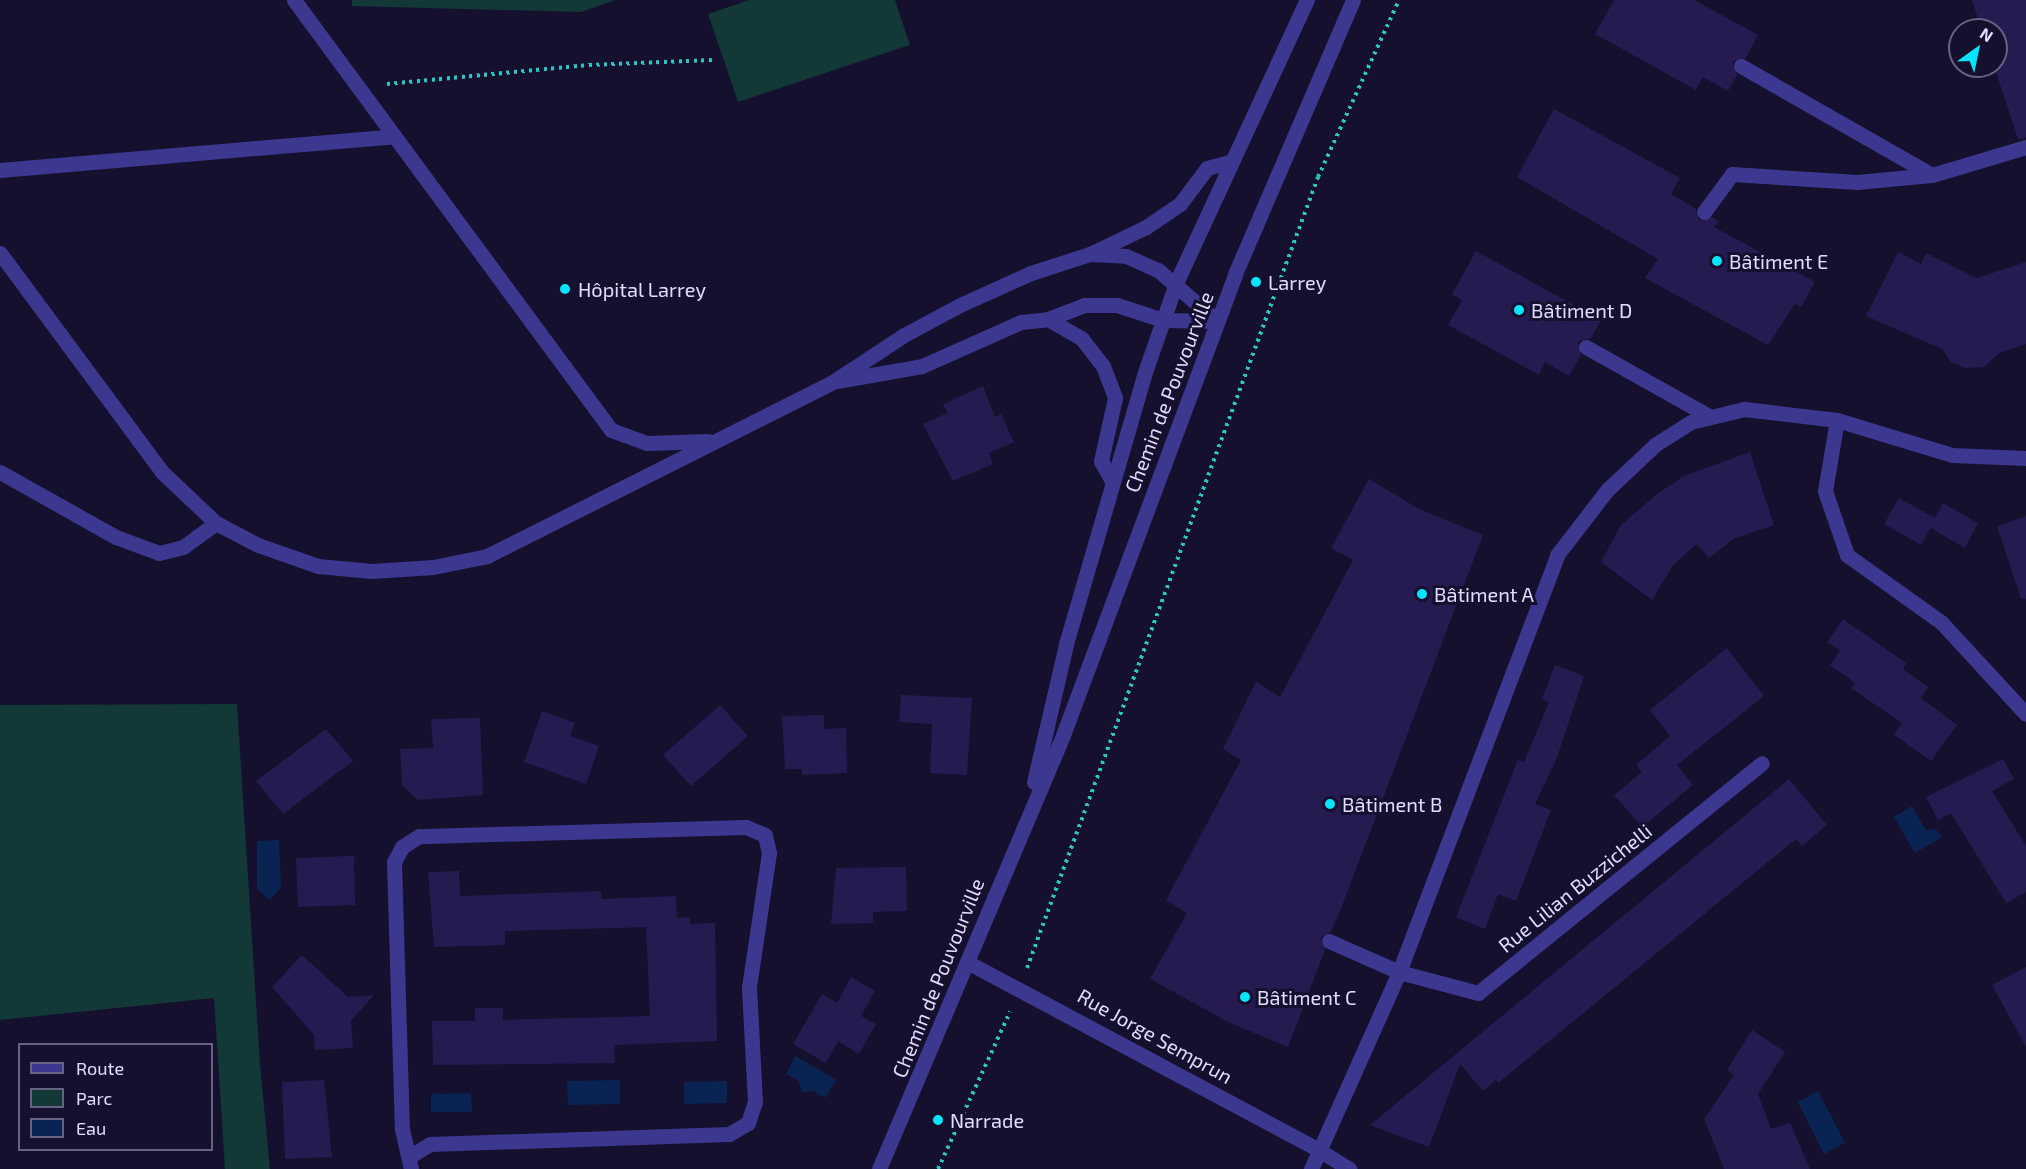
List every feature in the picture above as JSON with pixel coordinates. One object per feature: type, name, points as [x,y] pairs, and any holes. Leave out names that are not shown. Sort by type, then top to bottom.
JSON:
[{"type":"street","points":[[294,0],[611,430],[647,443],[711,440]]},
{"type":"street","name":"Chemin de Pouvourville","points":[[1031,801],[1042,736],[1112,481],[1163,320],[1176,283],[1230,162],[1307,0]]},
{"type":"street","name":"Chemin de Pouvourville","points":[[879,1169],[969,963],[1031,801],[1063,735],[1217,321],[1353,0]]},
{"type":"street","points":[[1741,66],[1932,174]]},
{"type":"street","points":[[0,170],[395,136]]},
{"type":"street","points":[[1704,212],[1732,174],[1857,183],[1932,174],[2026,147]]},
{"type":"street","points":[[0,253],[162,472],[216,523],[258,544],[318,566],[372,571],[433,567],[487,556],[567,519],[711,440],[831,383],[904,335],[960,305],[1031,273],[1090,254],[1146,227],[1180,204],[1207,168],[1230,162]]},
{"type":"street","points":[[1090,254],[1126,256],[1176,283],[1217,321]]},
{"type":"street","points":[[831,383],[922,366],[1021,322],[1048,319],[1084,305],[1118,305],[1163,320],[1217,321]]},
{"type":"street","points":[[1048,319],[1082,339],[1103,366],[1115,398],[1101,462],[1112,481]]},
{"type":"street","points":[[1586,347],[1709,416]]},
{"type":"street","points":[[1311,1169],[1398,972],[1557,555],[1607,490],[1656,444],[1709,416],[1744,409],[1838,420],[1952,455],[2026,458]]},
{"type":"street","points":[[1838,420],[1825,491],[1846,555],[1941,622],[2026,714]]},
{"type":"street","points":[[0,472],[116,537],[159,553],[183,547],[216,523]]},
{"type":"street","name":"Rue Lilian Buzzichelli","points":[[1398,972],[1478,993],[1762,763]]},
{"type":"street","points":[[746,827],[765,836],[769,853],[749,987],[755,1102],[748,1123],[729,1134],[430,1144],[411,1162],[402,1129],[395,908],[394,862],[402,847],[419,836],[746,827]]},
{"type":"street","points":[[1329,941],[1398,972]]},
{"type":"street","name":"Rue Jorge Semprun","points":[[969,963],[1020,987],[1350,1169]]},
{"type":"path","points":[[938,1169],[1020,987],[1318,177],[1399,0]]},
{"type":"path","points":[[358,87],[589,65],[712,60]]},
{"type":"green space","points":[[352,0],[615,0],[581,12],[352,6]]},
{"type":"green space","points":[[749,0],[895,0],[910,45],[738,102],[708,14]]},
{"type":"green space","points":[[237,704],[260,1064],[270,1169],[225,1169],[214,998],[0,1020],[0,705]]},
{"type":"water","points":[[1912,806],[1926,830],[1936,829],[1942,837],[1915,853],[1894,817]]},
{"type":"water","points":[[279,840],[281,888],[270,900],[257,889],[257,841]]},
{"type":"water","points":[[796,1056],[836,1080],[825,1098],[813,1091],[802,1092],[799,1081],[786,1074]]},
{"type":"water","points":[[620,1080],[620,1104],[568,1105],[567,1081]]},
{"type":"water","points":[[727,1081],[727,1103],[684,1104],[684,1082]]},
{"type":"water","points":[[1818,1091],[1845,1143],[1824,1154],[1798,1102]]},
{"type":"water","points":[[471,1093],[472,1112],[431,1112],[431,1094]]},
{"type":"building","points":[[1614,0],[1694,0],[1758,35],[1746,58],[1732,62],[1737,75],[1728,91],[1703,77],[1696,90],[1595,34]]},
{"type":"building","points":[[1972,0],[2026,0],[2026,138],[2018,139],[1998,78],[2008,78],[2008,18],[1978,18]]},
{"type":"building","points":[[1554,109],[1680,178],[1671,194],[1695,208],[1699,220],[1712,217],[1719,221],[1714,227],[1815,282],[1801,307],[1795,304],[1768,345],[1645,278],[1658,259],[1517,177]]},
{"type":"building","name":"Bâtiment D","points":[[1476,251],[1601,320],[1591,338],[1578,342],[1581,355],[1569,376],[1545,362],[1539,375],[1448,325],[1462,300],[1452,294]]},
{"type":"building","points":[[1898,252],[1921,264],[1926,253],[1977,278],[2026,262],[2026,344],[1999,353],[1984,367],[1965,368],[1951,362],[1942,349],[1866,316]]},
{"type":"building","points":[[983,386],[995,417],[1001,414],[1014,442],[989,453],[993,464],[953,481],[923,424],[947,413],[943,404]]},
{"type":"building","points":[[1750,452],[1774,525],[1735,538],[1709,558],[1697,544],[1673,565],[1652,600],[1601,562],[1621,525],[1657,494],[1684,476]]},
{"type":"building","points":[[1369,479],[1419,509],[1483,535],[1342,906],[1331,932],[1320,938],[1325,950],[1288,1047],[1228,1022],[1150,979],[1187,913],[1166,900],[1241,760],[1223,749],[1256,682],[1280,697],[1353,560],[1331,548]]},
{"type":"building","points":[[1899,498],[1935,518],[1943,503],[1978,523],[1965,548],[1931,528],[1935,520],[1921,545],[1884,524]]},
{"type":"building","points":[[2026,516],[2026,599],[2021,599],[1997,526]]},
{"type":"building","points":[[1843,619],[1906,663],[1903,669],[1928,687],[1921,698],[1957,725],[1931,761],[1894,735],[1902,723],[1851,688],[1855,683],[1830,665],[1840,650],[1827,642]]},
{"type":"building","points":[[1727,648],[1764,696],[1677,765],[1693,785],[1642,827],[1614,795],[1642,772],[1636,765],[1670,736],[1650,710]]},
{"type":"building","points":[[1555,665],[1584,676],[1556,760],[1535,804],[1551,810],[1516,901],[1498,894],[1485,929],[1456,917],[1518,760],[1524,762],[1549,702],[1542,699]]},
{"type":"building","points":[[901,695],[972,698],[967,775],[930,773],[932,724],[899,722]]},
{"type":"building","points":[[720,705],[748,736],[691,786],[663,755]]},
{"type":"building","points":[[542,711],[575,723],[570,736],[599,746],[586,784],[524,762]]},
{"type":"building","points":[[824,715],[824,729],[846,728],[847,773],[802,775],[802,769],[785,769],[782,716]]},
{"type":"building","points":[[480,718],[483,795],[418,800],[402,785],[400,749],[433,748],[431,719]]},
{"type":"building","points":[[326,729],[353,761],[283,814],[256,781]]},
{"type":"building","points":[[2003,759],[2014,779],[1992,791],[2026,846],[2026,892],[2006,903],[1951,813],[1938,820],[1926,797]]},
{"type":"building","points":[[1789,779],[1827,825],[1802,846],[1796,839],[1498,1083],[1496,1080],[1483,1091],[1460,1064],[1429,1147],[1370,1125]]},
{"type":"building","points":[[354,856],[355,905],[298,907],[296,858]]},
{"type":"building","points":[[906,867],[907,911],[873,912],[873,923],[831,924],[836,868]]},
{"type":"building","points":[[459,871],[460,896],[601,891],[601,899],[676,896],[677,918],[690,917],[690,924],[715,923],[717,1041],[614,1045],[615,1063],[433,1065],[432,1021],[475,1021],[475,1008],[503,1008],[503,1020],[650,1016],[646,927],[505,931],[505,945],[434,947],[428,872]]},
{"type":"building","points":[[302,955],[348,997],[374,995],[351,1021],[353,1048],[315,1050],[314,1035],[272,987]]},
{"type":"building","points":[[2026,967],[2026,1047],[1992,985]]},
{"type":"building","points":[[851,977],[875,991],[861,1016],[876,1024],[859,1054],[838,1041],[826,1063],[793,1044],[822,994],[837,1003]]},
{"type":"building","points":[[1752,1030],[1785,1052],[1758,1094],[1771,1129],[1790,1123],[1810,1169],[1724,1169],[1704,1119],[1734,1075],[1727,1070]]},
{"type":"building","points":[[324,1080],[332,1157],[285,1159],[282,1082]]},
{"type":"place","name":"Bâtiment E","points":[[1717,261]]},
{"type":"place","name":"Larrey","points":[[1256,282]]},
{"type":"place","name":"Hôpital Larrey","points":[[565,289]]},
{"type":"place","name":"Bâtiment D","points":[[1519,310]]},
{"type":"place","name":"Bâtiment A","points":[[1422,594]]},
{"type":"place","name":"Bâtiment B","points":[[1330,804]]},
{"type":"place","name":"Bâtiment C","points":[[1245,997]]},
{"type":"place","name":"Narrade","points":[[938,1120]]}]
